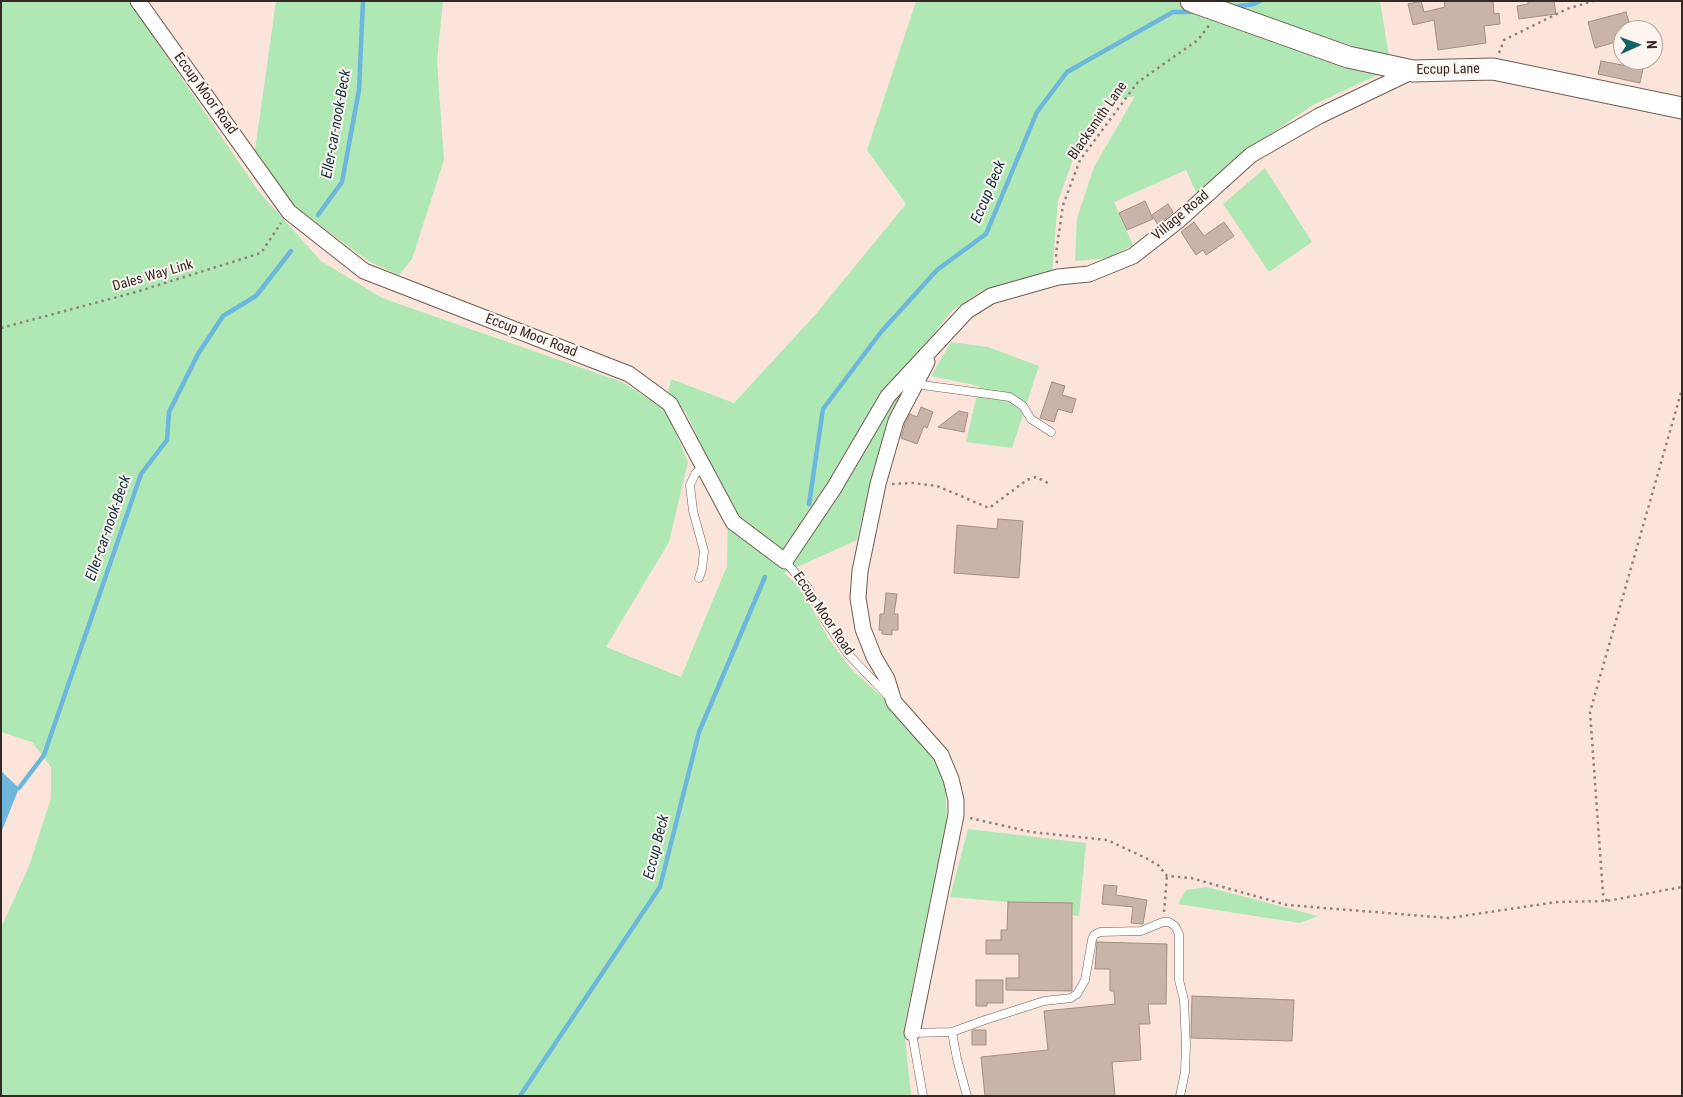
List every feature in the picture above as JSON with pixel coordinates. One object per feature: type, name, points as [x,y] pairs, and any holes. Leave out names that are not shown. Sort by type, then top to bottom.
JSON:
[{"type":"street","name":"Eccup Moor Road","points":[[138,1],[289,212],[364,271],[629,374],[670,404],[732,522],[785,561]]},
{"type":"street","name":"Eccup Lane","points":[[1206,6],[1348,57],[1413,71],[1493,69],[1682,108]]},
{"type":"street","name":"Village Road","points":[[942,337],[967,311],[991,296],[1058,277],[1088,274],[1133,256],[1179,220],[1251,154],[1319,116],[1413,71]]},
{"type":"street","points":[[912,1034],[956,815],[956,800],[951,780],[941,755],[894,702],[887,679],[874,657],[863,629],[858,598],[860,571],[878,484],[896,421],[942,337]]},
{"type":"street","points":[[785,561],[834,488],[888,396],[942,337]]},
{"type":"lane","points":[[915,384],[1010,397],[1023,406],[1031,419],[1051,432]]},
{"type":"lane","points":[[699,578],[704,551],[693,512],[690,485],[694,474],[703,467]]},
{"type":"lane","name":"Eccup Moor Road","points":[[785,561],[808,588],[848,654],[894,702]]},
{"type":"lane","points":[[923,1096],[912,1034],[952,1032],[1044,1001],[1071,998],[1077,994],[1085,980],[1094,935],[1100,932],[1141,931],[1163,922],[1169,922],[1179,934],[1178,980],[1184,1000],[1186,1045],[1185,1072],[1180,1096]]},
{"type":"lane","points":[[952,1032],[967,1096]]},
{"type":"path","points":[[1493,69],[1504,40],[1567,9],[1593,1]]},
{"type":"path","name":"Blacksmith Lane","points":[[1058,277],[1056,253],[1063,205],[1080,160],[1138,82],[1198,40],[1206,6]]},
{"type":"path","name":"Dales Way Link","points":[[1,328],[136,292],[261,253],[289,212]]},
{"type":"path","points":[[1607,901],[1602,894],[1590,712],[1682,389]]},
{"type":"path","points":[[878,484],[913,483],[937,486],[989,508],[1026,480],[1036,477],[1050,484]]},
{"type":"path","points":[[956,815],[1031,832],[1107,840],[1146,858],[1158,866],[1167,876],[1191,878],[1287,905],[1449,918],[1557,902],[1607,901],[1682,887]]},
{"type":"path","points":[[1163,922],[1167,876]]},
{"type":"green space","points":[[1,1],[129,1],[259,192],[321,261],[382,298],[622,382],[666,410],[688,462],[669,542],[606,647],[681,677],[727,566],[728,501],[686,413],[668,391],[671,379],[734,403],[815,315],[906,204],[867,150],[916,1],[1207,1],[1386,71],[1313,105],[1233,160],[1197,194],[1186,170],[1114,202],[1133,245],[1109,258],[1075,261],[1077,218],[1094,167],[1135,96],[1108,101],[1079,143],[1058,201],[1052,273],[1022,283],[982,290],[952,311],[935,332],[909,379],[888,429],[872,474],[857,540],[784,573],[801,588],[828,638],[851,669],[894,708],[936,758],[945,784],[947,819],[905,1022],[911,1096],[1,1096],[1,928],[29,866],[51,798],[51,767],[32,742],[1,732]]},
{"type":"green space","points":[[276,1],[443,1],[437,61],[444,160],[412,259],[399,275],[370,262],[295,207],[255,150]]},
{"type":"green space","points":[[1217,1],[1380,1],[1389,56],[1321,37]]},
{"type":"green space","points":[[1265,168],[1312,242],[1269,272],[1223,204]]},
{"type":"green space","points":[[951,342],[988,347],[1039,366],[1012,448],[966,442],[979,386],[931,376]]},
{"type":"green space","points":[[968,829],[1086,843],[1079,916],[1072,915],[1072,903],[1008,902],[950,897]]},
{"type":"green space","points":[[1207,887],[1318,916],[1300,923],[1178,904],[1186,890]]},
{"type":"water","points":[[1,771],[19,788],[1,833]]},
{"type":"building","points":[[1421,1],[1424,12],[1445,7],[1444,1],[1493,1],[1494,14],[1499,13],[1500,24],[1484,26],[1486,43],[1438,50],[1434,20],[1413,25],[1408,4]]},
{"type":"building","points":[[1528,1],[1554,1],[1556,14],[1519,19],[1517,6],[1528,4]]},
{"type":"building","points":[[1626,12],[1628,20],[1613,20],[1613,43],[1595,48],[1588,22]]},
{"type":"building","points":[[1601,61],[1613,63],[1613,70],[1643,70],[1640,83],[1598,74]]},
{"type":"building","points":[[1145,201],[1153,219],[1127,230],[1119,213]]},
{"type":"building","points":[[1168,204],[1173,212],[1158,225],[1152,215]]},
{"type":"building","points":[[1194,222],[1204,236],[1224,222],[1234,236],[1206,255],[1203,250],[1196,255],[1181,232]]},
{"type":"building","points":[[1052,382],[1065,386],[1062,395],[1076,399],[1072,413],[1058,409],[1054,422],[1040,418]]},
{"type":"building","points":[[921,407],[933,412],[927,428],[924,426],[917,444],[901,438],[910,414],[917,417]]},
{"type":"building","points":[[959,411],[968,413],[964,432],[938,427]]},
{"type":"building","points":[[998,519],[1023,521],[1019,578],[954,573],[957,525],[997,529]]},
{"type":"building","points":[[886,593],[897,594],[894,614],[898,614],[898,630],[892,630],[892,635],[882,634],[882,630],[879,630],[880,614],[884,614]]},
{"type":"building","points":[[1104,885],[1117,886],[1116,895],[1147,900],[1143,924],[1131,923],[1133,907],[1102,904]]},
{"type":"building","points":[[1008,902],[1072,903],[1072,991],[1006,990],[1006,978],[1019,978],[1019,954],[986,954],[986,940],[1001,940],[1001,930],[1007,930]]},
{"type":"building","points":[[1097,942],[1167,944],[1166,1004],[1148,1004],[1150,1024],[1139,1024],[1141,1060],[1112,1062],[1115,1096],[985,1096],[981,1057],[1048,1050],[1044,1011],[1115,1004],[1114,991],[1110,991],[1110,969],[1095,969]]},
{"type":"building","points":[[976,980],[1003,980],[1003,1003],[987,1003],[987,1006],[976,1006]]},
{"type":"building","points":[[1192,996],[1294,1000],[1292,1041],[1191,1038]]},
{"type":"building","points":[[986,1030],[986,1045],[972,1045],[972,1031]]},
{"type":"waterway","name":"Eller-car-nook-Beck","points":[[318,215],[342,182],[359,90],[363,1]]},
{"type":"waterway","name":"Eccup Beck","points":[[1234,7],[1254,4],[1260,1]]},
{"type":"waterway","name":"Eccup Beck","points":[[809,504],[823,409],[881,332],[937,270],[986,234],[1037,112],[1067,72],[1173,12],[1194,12]]},
{"type":"waterway","name":"Eller-car-nook-Beck","points":[[19,788],[44,755],[141,474],[167,440],[169,412],[198,354],[223,316],[256,296],[291,251]]},
{"type":"waterway","name":"Eccup Beck","points":[[520,1096],[660,887],[699,732],[765,577]]}]
